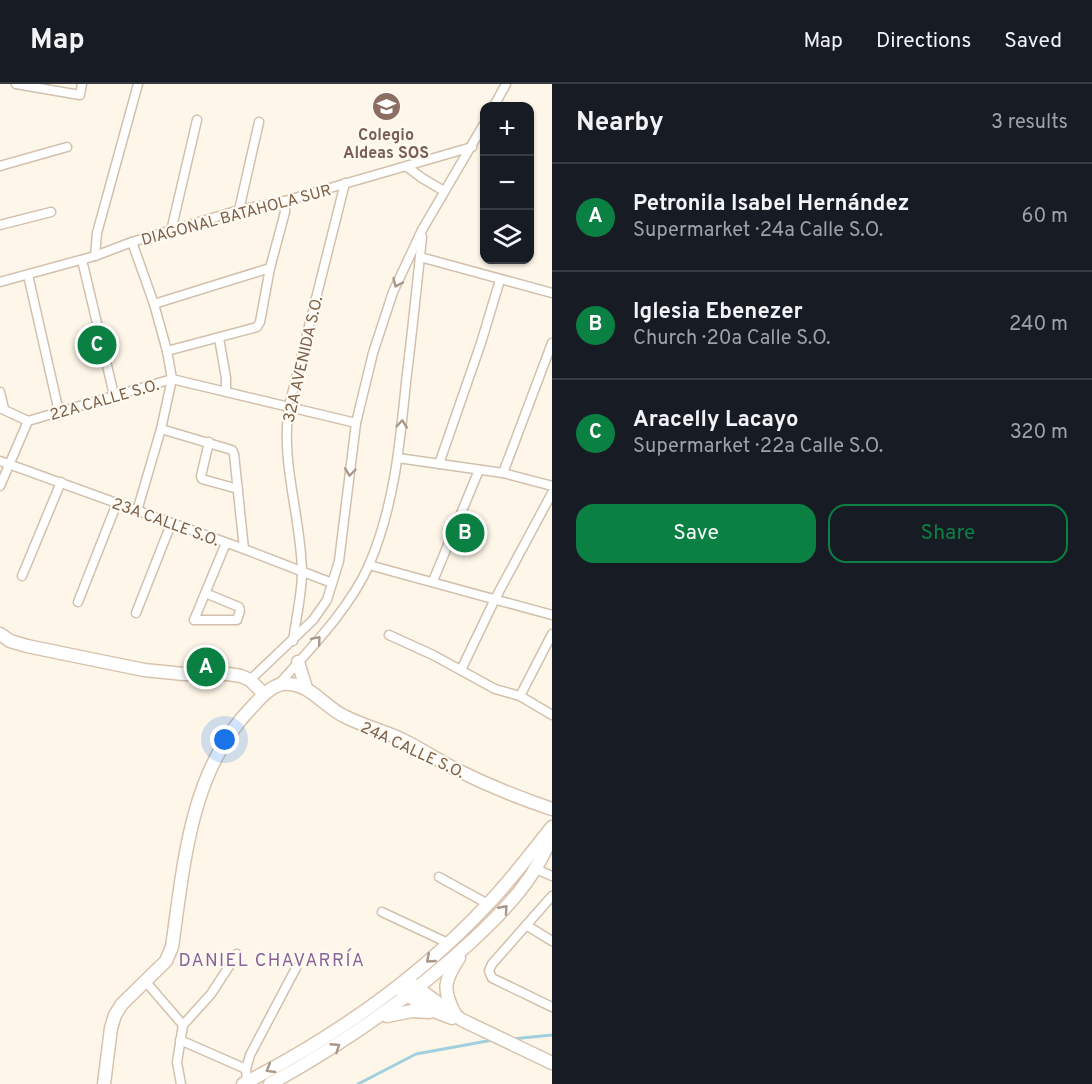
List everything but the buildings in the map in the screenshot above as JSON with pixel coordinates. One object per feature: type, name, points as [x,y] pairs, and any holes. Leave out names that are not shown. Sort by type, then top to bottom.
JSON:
[{"type":"street","points":[[16,84],[80,95],[82,84]]},
{"type":"street","points":[[95,256],[98,233],[138,84]]},
{"type":"street","points":[[496,102],[506,84]]},
{"type":"street","points":[[171,231],[197,120]]},
{"type":"street","points":[[239,210],[259,122]]},
{"type":"street","points":[[250,680],[293,641],[313,620],[327,600],[339,561],[356,423],[373,352],[393,292],[422,230],[480,132]]},
{"type":"street","points":[[0,166],[67,147]]},
{"type":"street","name":"DIAGONAL BATAHOLA SUR","points":[[0,282],[82,260],[132,242],[239,210],[285,201],[472,147]]},
{"type":"street","points":[[406,166],[444,191]]},
{"type":"street","name":"32A AVENIDA S.O.","points":[[293,641],[302,573],[286,451],[286,428],[289,406],[345,183]]},
{"type":"street","points":[[167,351],[257,327],[285,212],[285,201]]},
{"type":"street","points":[[0,225],[51,212]]},
{"type":"street","points":[[104,1084],[111,1028],[115,1015],[122,1004],[166,961],[172,948],[188,846],[205,784],[226,738],[264,694],[279,684],[345,606],[369,565],[391,495],[398,458],[422,230]]},
{"type":"street","points":[[132,242],[154,304],[172,379],[161,429],[137,511]]},
{"type":"street","points":[[420,257],[552,293]]},
{"type":"street","points":[[82,260],[114,395]]},
{"type":"street","points":[[154,304],[270,268]]},
{"type":"street","points":[[28,275],[59,412]]},
{"type":"street","points":[[439,464],[481,344],[500,280]]},
{"type":"street","points":[[219,338],[226,391]]},
{"type":"street","points":[[503,474],[552,343]]},
{"type":"street","name":"22A CALLE S.O.","points":[[27,421],[172,379],[356,423]]},
{"type":"street","points":[[0,392],[2,408],[27,421],[0,486]]},
{"type":"street","points":[[161,429],[232,450],[244,549]]},
{"type":"street","points":[[209,442],[201,476],[205,480],[238,489]]},
{"type":"street","points":[[398,458],[503,474],[552,486]]},
{"type":"street","name":"23A CALLE S.O.","points":[[0,461],[332,583]]},
{"type":"street","points":[[433,581],[479,470]]},
{"type":"street","points":[[22,576],[61,482]]},
{"type":"street","points":[[461,670],[495,599],[552,493]]},
{"type":"street","points":[[78,602],[117,503]]},
{"type":"street","points":[[136,613],[171,524]]},
{"type":"street","points":[[205,593],[238,607],[240,611],[237,620],[194,620],[205,593],[226,543]]},
{"type":"street","points":[[369,565],[552,615]]},
{"type":"street","points":[[520,696],[548,651],[552,634]]},
{"type":"street","points":[[389,635],[433,655],[495,689],[520,696],[552,715]]},
{"type":"street","points":[[5,637],[93,661],[144,670],[184,674],[228,674],[250,680],[264,694]]},
{"type":"street","points":[[298,662],[306,688]]},
{"type":"street","name":"24A CALLE S.O.","points":[[279,684],[288,683],[306,688],[343,716],[401,739],[495,788],[552,809]]},
{"type":"street","points":[[245,1083],[356,1016],[401,983],[448,943],[488,904],[552,827]]},
{"type":"street","points":[[270,1084],[327,1052],[377,1019],[413,993],[467,946],[500,915],[536,869],[552,833]]},
{"type":"street","points":[[536,869],[552,876]]},
{"type":"street","points":[[439,877],[488,904]]},
{"type":"street","points":[[552,896],[492,964],[489,971],[492,978],[552,1007]]},
{"type":"street","points":[[382,912],[448,943]]},
{"type":"street","points":[[526,925],[552,941]]},
{"type":"street","points":[[459,1017],[448,1000],[445,991],[446,982],[467,946]]},
{"type":"street","points":[[180,1084],[177,1062],[183,1025],[212,994],[237,954]]},
{"type":"street","points":[[245,1083],[250,1055],[296,968]]},
{"type":"street","points":[[146,982],[183,1025]]},
{"type":"street","points":[[401,983],[438,1014]]},
{"type":"street","points":[[413,993],[552,1063]]},
{"type":"street","points":[[377,1019],[412,1011],[459,1017]]},
{"type":"street","points":[[180,1040],[246,1069]]},
{"type":"waterway","points":[[512,1039],[552,1035]]},
{"type":"waterway","points":[[358,1084],[416,1054],[493,1040]]},
{"type":"place","name":"Colegio Aldeas SOS","points":[[386,106]]},
{"type":"place","name":"Aracelly Lacayo","points":[[97,345]]},
{"type":"place","name":"Iglesia Ebenezer","points":[[465,533]]},
{"type":"place","name":"Petronila Isabel Hernández","points":[[206,667]]},
{"type":"district","name":"DANIEL CHAVARRÍA","points":[[272,960]]}]
